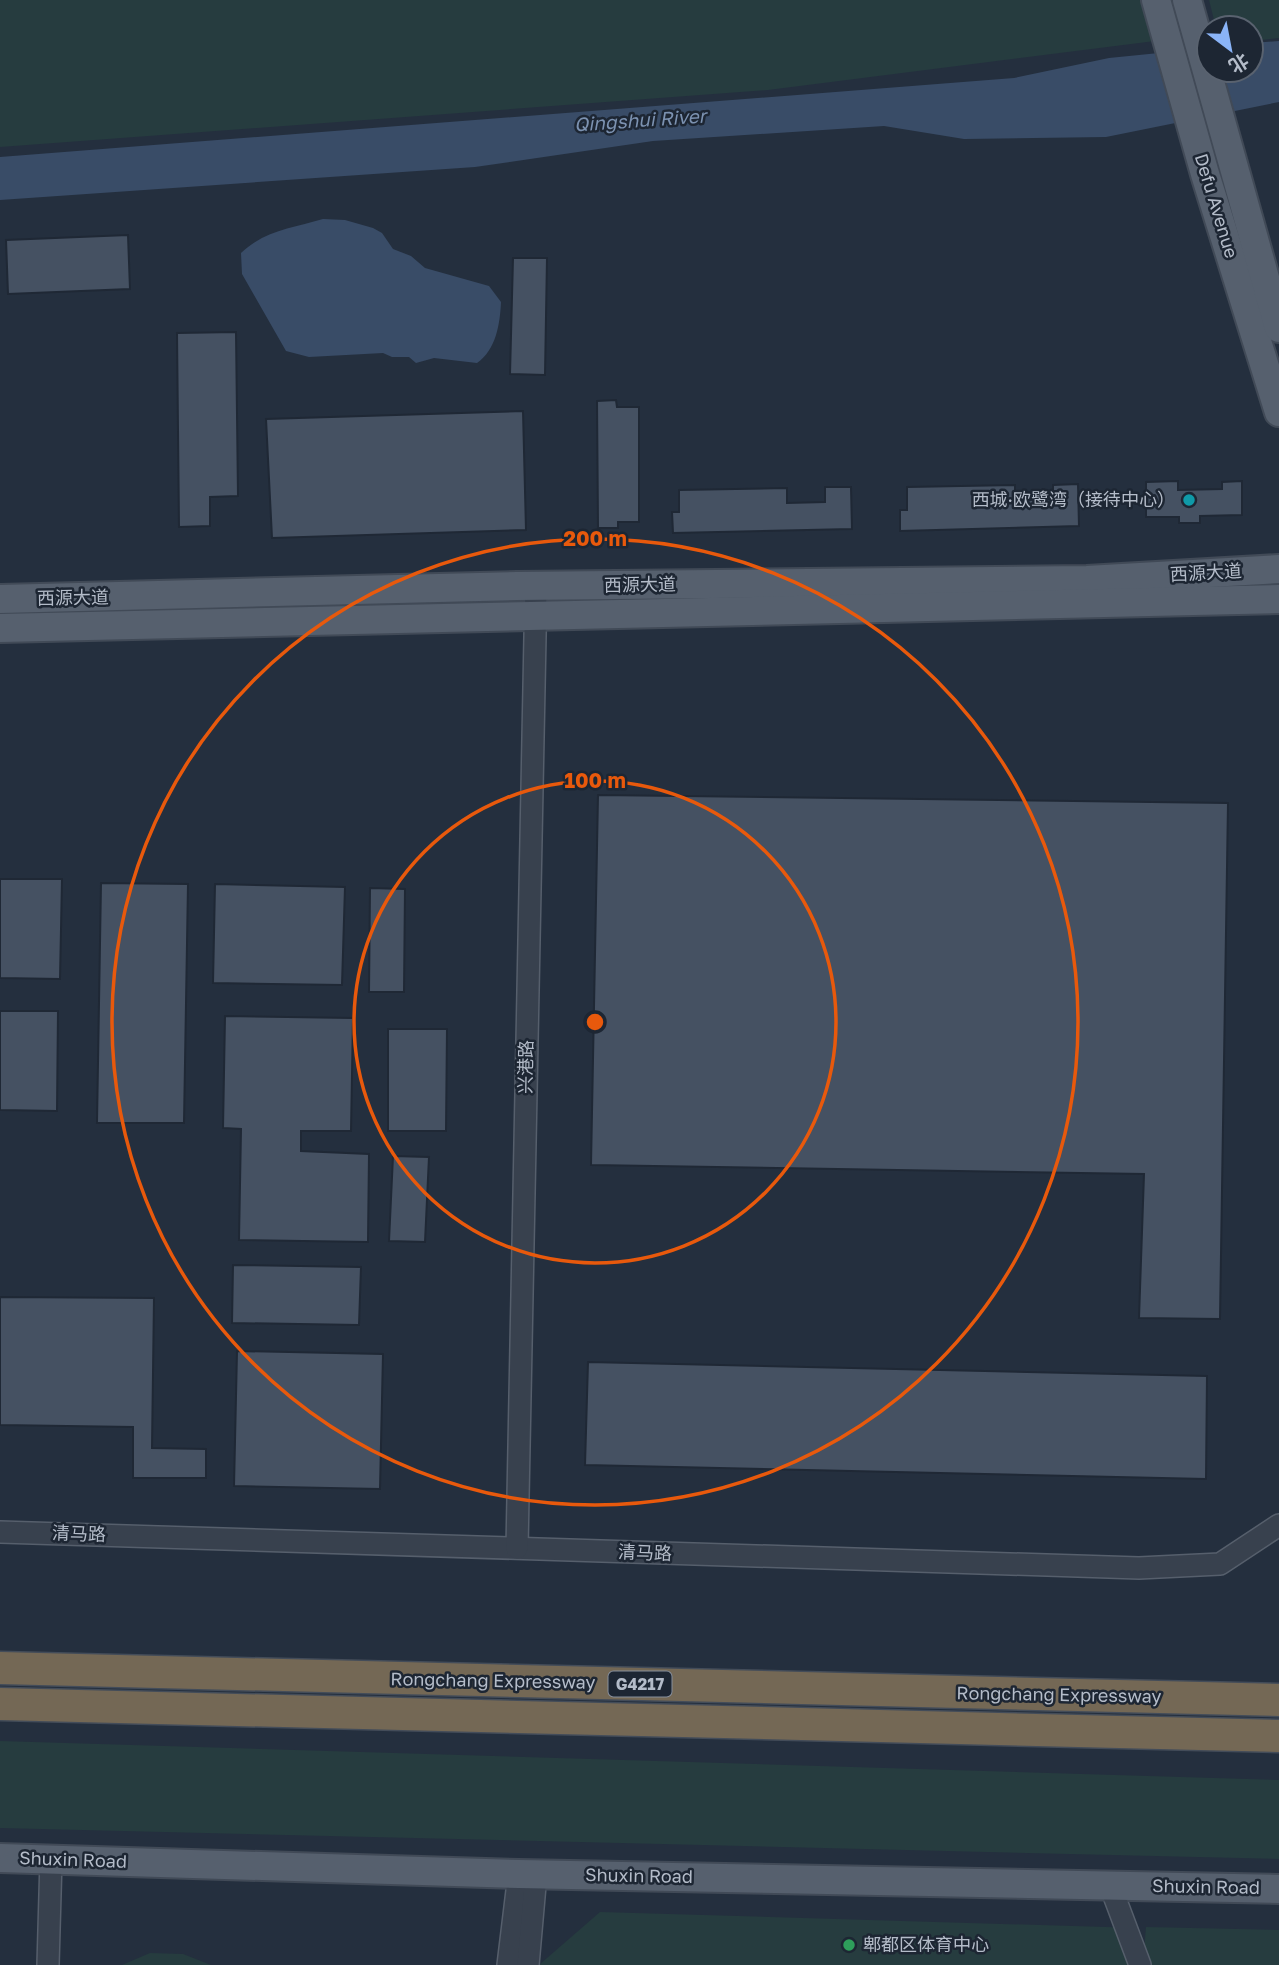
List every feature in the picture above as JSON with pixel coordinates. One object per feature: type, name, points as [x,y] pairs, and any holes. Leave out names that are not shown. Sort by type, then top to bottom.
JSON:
[{"type":"highway","name":"Rongchang Expressway","points":[[0,1668],[1279,1700]]},
{"type":"highway","name":"Rongchang Expressway","points":[[0,1704],[1279,1736]]},
{"type":"main road","name":"Defu Avenue","points":[[1156,0],[1205,174],[1279,412]]},
{"type":"main road","name":"Defu Avenue","points":[[1187,0],[1279,328]]},
{"type":"main road","name":"西源大道","points":[[0,599],[536,586],[1087,580],[1279,569]]},
{"type":"main road","name":"西源大道","points":[[0,628],[1279,599]]},
{"type":"main road","name":"Shuxin Road","points":[[0,1858],[52,1869]]},
{"type":"main road","name":"Shuxin Road","points":[[0,1876],[52,1869],[1113,1895],[1279,1908]]},
{"type":"main road","name":"Shuxin Road","points":[[1113,1895],[1279,1889]]},
{"type":"street","name":"兴港路","points":[[517,1548],[536,586]]},
{"type":"street","name":"清马路","points":[[0,1532],[1139,1569],[1220,1564],[1279,1525]]},
{"type":"street","points":[[48,1965],[52,1869]]},
{"type":"street","points":[[508,1965],[527,1882]]},
{"type":"street","points":[[527,1882],[528,1965]]},
{"type":"street","points":[[1113,1895],[1140,1965]]},
{"type":"green space","points":[[0,0],[1143,0],[1155,41],[768,90],[0,147]]},
{"type":"green space","points":[[1209,0],[1279,0],[1279,38],[1265,40],[1265,14],[1212,14]]},
{"type":"green space","points":[[0,1741],[1279,1780],[1279,1859],[0,1828]]},
{"type":"green space","name":"郫都区体育中心","points":[[600,1912],[1139,1928],[1135,1965],[539,1965]]},
{"type":"green space","points":[[1146,1927],[1279,1930],[1279,1965],[1143,1965]]},
{"type":"green space","points":[[150,1953],[183,1954],[211,1965],[122,1965]]},
{"type":"water","name":"Qingshui River","points":[[1279,41],[1279,102],[1106,137],[964,139],[884,126],[653,141],[475,167],[0,200],[0,157],[1014,78],[1109,58],[1195,49],[1195,84],[1265,84],[1265,42]]},
{"type":"water","points":[[323,219],[345,220],[373,228],[382,233],[393,249],[411,256],[425,268],[489,286],[501,302],[498,328],[489,351],[477,363],[434,358],[416,363],[409,357],[392,357],[383,353],[309,357],[286,351],[242,274],[241,253],[260,239]]},
{"type":"building","points":[[128,235],[130,289],[8,294],[6,240]]},
{"type":"building","points":[[513,258],[547,258],[545,375],[510,374]]},
{"type":"building","points":[[236,332],[238,496],[210,497],[210,526],[179,527],[177,333]]},
{"type":"building","points":[[616,400],[617,407],[639,407],[639,522],[618,522],[618,528],[598,528],[597,401]]},
{"type":"building","points":[[523,411],[526,530],[272,538],[266,419]]},
{"type":"building","points":[[1178,481],[1178,490],[1222,489],[1222,482],[1242,481],[1242,515],[1200,516],[1200,523],[1179,523],[1179,517],[1146,517],[1146,482]]},
{"type":"building","points":[[1078,484],[1079,526],[900,531],[900,510],[907,510],[907,487],[1015,485],[1015,500],[1053,499],[1053,485]]},
{"type":"building","points":[[825,487],[851,487],[852,529],[673,533],[672,512],[679,512],[679,490],[787,488],[787,503],[825,502]]},
{"type":"building","points":[[598,795],[1228,803],[1220,1319],[1139,1318],[1144,1174],[591,1165]]},
{"type":"building","points":[[0,879],[62,879],[60,979],[0,978]]},
{"type":"building","points":[[101,883],[188,884],[184,1123],[97,1123]]},
{"type":"building","points":[[215,884],[345,887],[342,985],[213,983]]},
{"type":"building","points":[[370,888],[405,889],[404,992],[369,992]]},
{"type":"building","points":[[0,1011],[58,1011],[57,1111],[0,1110]]},
{"type":"building","points":[[225,1016],[353,1018],[351,1131],[301,1131],[301,1151],[369,1154],[368,1242],[239,1240],[241,1129],[223,1128]]},
{"type":"building","points":[[388,1029],[447,1029],[446,1131],[388,1131]]},
{"type":"building","points":[[393,1156],[429,1157],[425,1242],[389,1241]]},
{"type":"building","points":[[233,1265],[361,1267],[359,1325],[232,1323]]},
{"type":"building","points":[[0,1297],[154,1298],[152,1448],[206,1449],[206,1478],[133,1478],[133,1427],[0,1425]]},
{"type":"building","points":[[237,1351],[383,1354],[380,1489],[234,1486]]},
{"type":"building","points":[[588,1362],[1207,1376],[1206,1479],[585,1465]]},
{"type":"place","name":"西城·欧鹭湾（接待中心）","points":[[1189,500]]},
{"type":"place","name":"郫都区体育中心","points":[[849,1945]]}]
